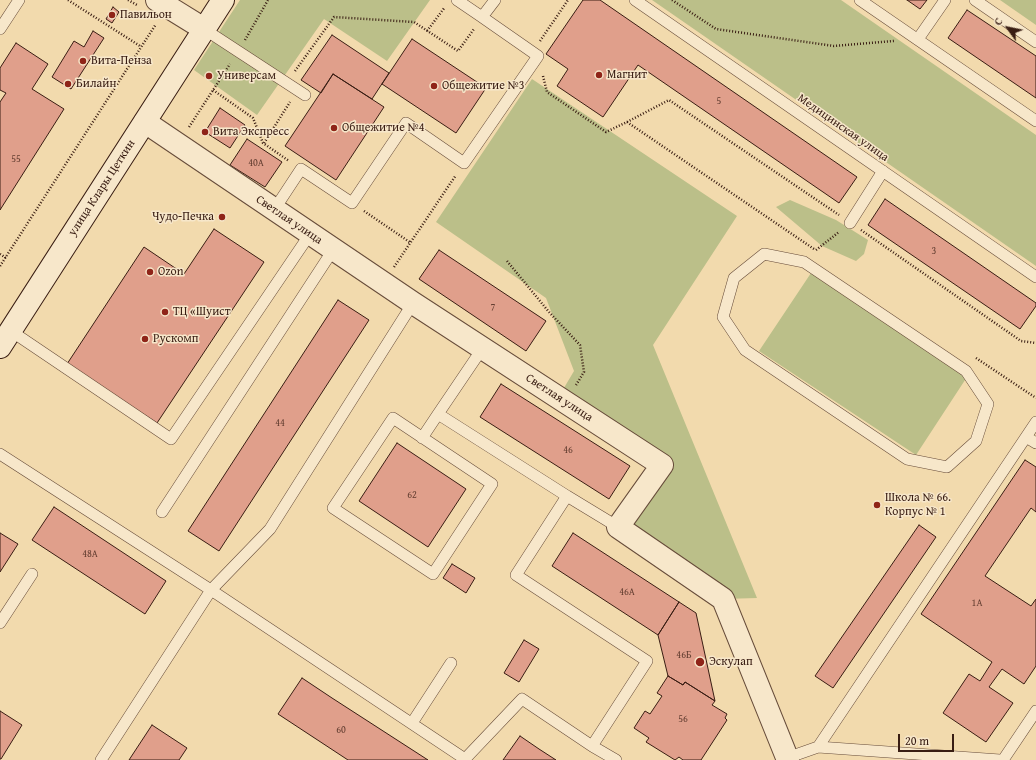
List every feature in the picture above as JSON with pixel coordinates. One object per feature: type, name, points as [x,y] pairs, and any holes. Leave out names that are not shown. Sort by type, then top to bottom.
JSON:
[{"type":"street","name":"улица Клары Цеткин","points":[[5,339],[222,0]]},
{"type":"street","points":[[163,3],[204,29]]},
{"type":"street","name":"Светлая улица","points":[[144,122],[413,303],[662,464],[618,527]]},
{"type":"street","points":[[618,527],[723,599],[785,759]]},
{"type":"lane","points":[[0,29],[19,0]]},
{"type":"lane","points":[[274,210],[300,170],[352,203],[406,123],[464,163],[535,54],[457,0]]},
{"type":"lane","points":[[482,17],[495,0]]},
{"type":"lane","name":"Медицинская улица","points":[[635,0],[1036,277]]},
{"type":"lane","points":[[860,0],[1036,121]]},
{"type":"lane","points":[[918,40],[945,0]]},
{"type":"lane","points":[[975,0],[1036,42]]},
{"type":"lane","points":[[204,29],[301,92]]},
{"type":"lane","points":[[850,223],[883,171]]},
{"type":"lane","points":[[5,339],[171,439],[310,234]]},
{"type":"lane","points":[[162,512],[333,250]]},
{"type":"lane","points":[[764,254],[804,262],[966,371],[988,404],[976,441],[947,467],[907,459],[745,350],[723,316],[734,278],[764,254]]},
{"type":"lane","points":[[101,760],[211,590],[270,529],[413,303]]},
{"type":"lane","points":[[422,438],[482,348]]},
{"type":"lane","points":[[438,414],[618,527]]},
{"type":"lane","points":[[393,418],[422,438],[492,484],[433,574],[333,508],[393,418]]},
{"type":"lane","points":[[818,747],[1036,422]]},
{"type":"lane","points":[[1026,437],[1036,443]]},
{"type":"lane","points":[[0,454],[211,590],[466,758],[522,699],[592,746],[616,760]]},
{"type":"lane","points":[[567,496],[516,575],[647,661],[592,746]]},
{"type":"lane","points":[[0,623],[32,574]]},
{"type":"lane","points":[[412,723],[451,663]]},
{"type":"lane","points":[[785,759],[818,747],[1002,760],[1036,711]]},
{"type":"path","points":[[68,0],[140,46]]},
{"type":"path","points":[[178,144],[239,52],[268,0]]},
{"type":"path","points":[[568,0],[535,54],[547,92],[606,132],[669,100],[1022,341],[1036,343]]},
{"type":"path","points":[[672,0],[716,28],[834,46],[918,40]]},
{"type":"path","points":[[0,266],[140,46],[163,3]]},
{"type":"path","points":[[427,31],[445,6]]},
{"type":"path","points":[[286,83],[334,17],[414,22],[458,52],[482,17]]},
{"type":"path","points":[[213,90],[253,118],[263,143],[300,170]]},
{"type":"path","points":[[263,143],[301,92]]},
{"type":"path","points":[[626,122],[823,255]]},
{"type":"path","points":[[383,283],[464,163]]},
{"type":"path","points":[[352,203],[411,243]]},
{"type":"path","points":[[816,250],[850,223]]},
{"type":"path","points":[[0,254],[6,258]]},
{"type":"path","points":[[507,261],[549,312],[580,345],[584,372],[566,403]]},
{"type":"path","points":[[971,355],[1036,398]]},
{"type":"green space","points":[[240,0],[430,0],[387,61],[324,19],[257,115],[194,70]]},
{"type":"green space","points":[[652,0],[841,0],[1036,135],[1036,266]]},
{"type":"green space","points":[[1000,0],[1036,0],[1036,25]]},
{"type":"green space","points":[[532,79],[737,216],[653,345],[757,598],[723,599],[618,527],[661,464],[558,398],[574,371],[546,298],[436,222]]},
{"type":"green space","points":[[790,200],[836,220],[868,240],[864,254],[856,261],[822,246],[776,207]]},
{"type":"green space","points":[[811,273],[967,377],[916,455],[759,351]]},
{"type":"building","points":[[583,0],[600,0],[857,177],[839,203],[638,65],[603,117],[557,86],[568,69],[546,54]]},
{"type":"building","points":[[907,0],[927,0],[920,9]]},
{"type":"building","name":"Павильон","points":[[113,7],[119,12],[112,23],[106,19]]},
{"type":"building","points":[[967,10],[1036,56],[1036,98],[948,38]]},
{"type":"building","points":[[93,31],[104,38],[71,89],[52,77],[74,41],[84,47]]},
{"type":"building","points":[[332,35],[389,73],[372,99],[333,74],[321,93],[301,80]]},
{"type":"building","name":"Общежитие №3","points":[[412,39],[486,88],[456,133],[382,84]]},
{"type":"building","points":[[16,43],[48,64],[32,89],[64,109],[0,210],[0,102],[6,93],[0,90],[0,68]]},
{"type":"building","name":"Общежитие №4","points":[[333,74],[384,107],[336,180],[285,146]]},
{"type":"building","points":[[220,108],[245,125],[230,148],[205,132]]},
{"type":"building","points":[[247,139],[282,162],[265,187],[230,165]]},
{"type":"building","points":[[885,199],[1036,303],[1036,306],[1020,329],[868,225]]},
{"type":"building","name":"ТЦ «Шуист","points":[[214,229],[264,262],[157,423],[67,364],[144,247],[184,274]]},
{"type":"building","points":[[439,250],[546,321],[526,351],[419,279]]},
{"type":"building","points":[[338,300],[369,320],[219,551],[188,531]]},
{"type":"building","points":[[501,384],[630,466],[609,499],[480,417]]},
{"type":"building","points":[[397,443],[466,489],[428,547],[359,501]]},
{"type":"building","points":[[1025,460],[1036,467],[1036,512],[1031,508],[985,576],[1031,606],[1036,599],[1036,666],[1024,684],[1002,669],[989,687],[1013,703],[986,742],[943,713],[969,674],[980,681],[992,662],[921,614]]},
{"type":"building","points":[[54,507],[166,581],[145,614],[32,540]]},
{"type":"building","points":[[919,525],[936,537],[833,688],[815,676]]},
{"type":"building","points":[[0,533],[18,544],[0,572]]},
{"type":"building","points":[[573,533],[679,602],[658,635],[552,566]]},
{"type":"building","points":[[452,564],[475,578],[466,593],[443,578]]},
{"type":"building","points":[[679,602],[696,613],[715,701],[685,682],[683,685],[668,676],[658,635]]},
{"type":"building","points":[[524,640],[539,649],[519,682],[504,673]]},
{"type":"building","points":[[668,676],[683,685],[685,682],[715,701],[712,705],[727,714],[725,718],[727,720],[701,760],[683,760],[679,757],[675,760],[646,742],[649,738],[634,728],[645,711],[650,714],[662,696],[657,693]]},
{"type":"building","points":[[302,678],[428,760],[348,760],[278,714]]},
{"type":"building","points":[[0,711],[22,725],[1,759],[0,759]]},
{"type":"building","points":[[152,725],[187,748],[179,760],[129,760]]},
{"type":"building","points":[[520,736],[539,749],[556,760],[503,760]]},
{"type":"place","name":"Павильон","points":[[112,15]]},
{"type":"place","name":"Вита-Пенза","points":[[83,61]]},
{"type":"place","name":"Магнит","points":[[599,75]]},
{"type":"place","name":"Универсам","points":[[209,76]]},
{"type":"place","name":"Билайн","points":[[68,84]]},
{"type":"place","name":"Общежитие №3","points":[[434,86]]},
{"type":"place","name":"Общежитие №4","points":[[334,128]]},
{"type":"place","name":"Вита Экспресс","points":[[205,132]]},
{"type":"place","name":"Чудо-Печка","points":[[222,217]]},
{"type":"place","name":"Ozon","points":[[150,272]]},
{"type":"place","name":"ТЦ «Шуист","points":[[165,312]]},
{"type":"place","name":"Рускомп","points":[[145,339]]},
{"type":"place","name":"Школа № 66. Корпус № 1","points":[[877,505]]},
{"type":"place","name":"Эскулап","points":[[700,662]]}]
